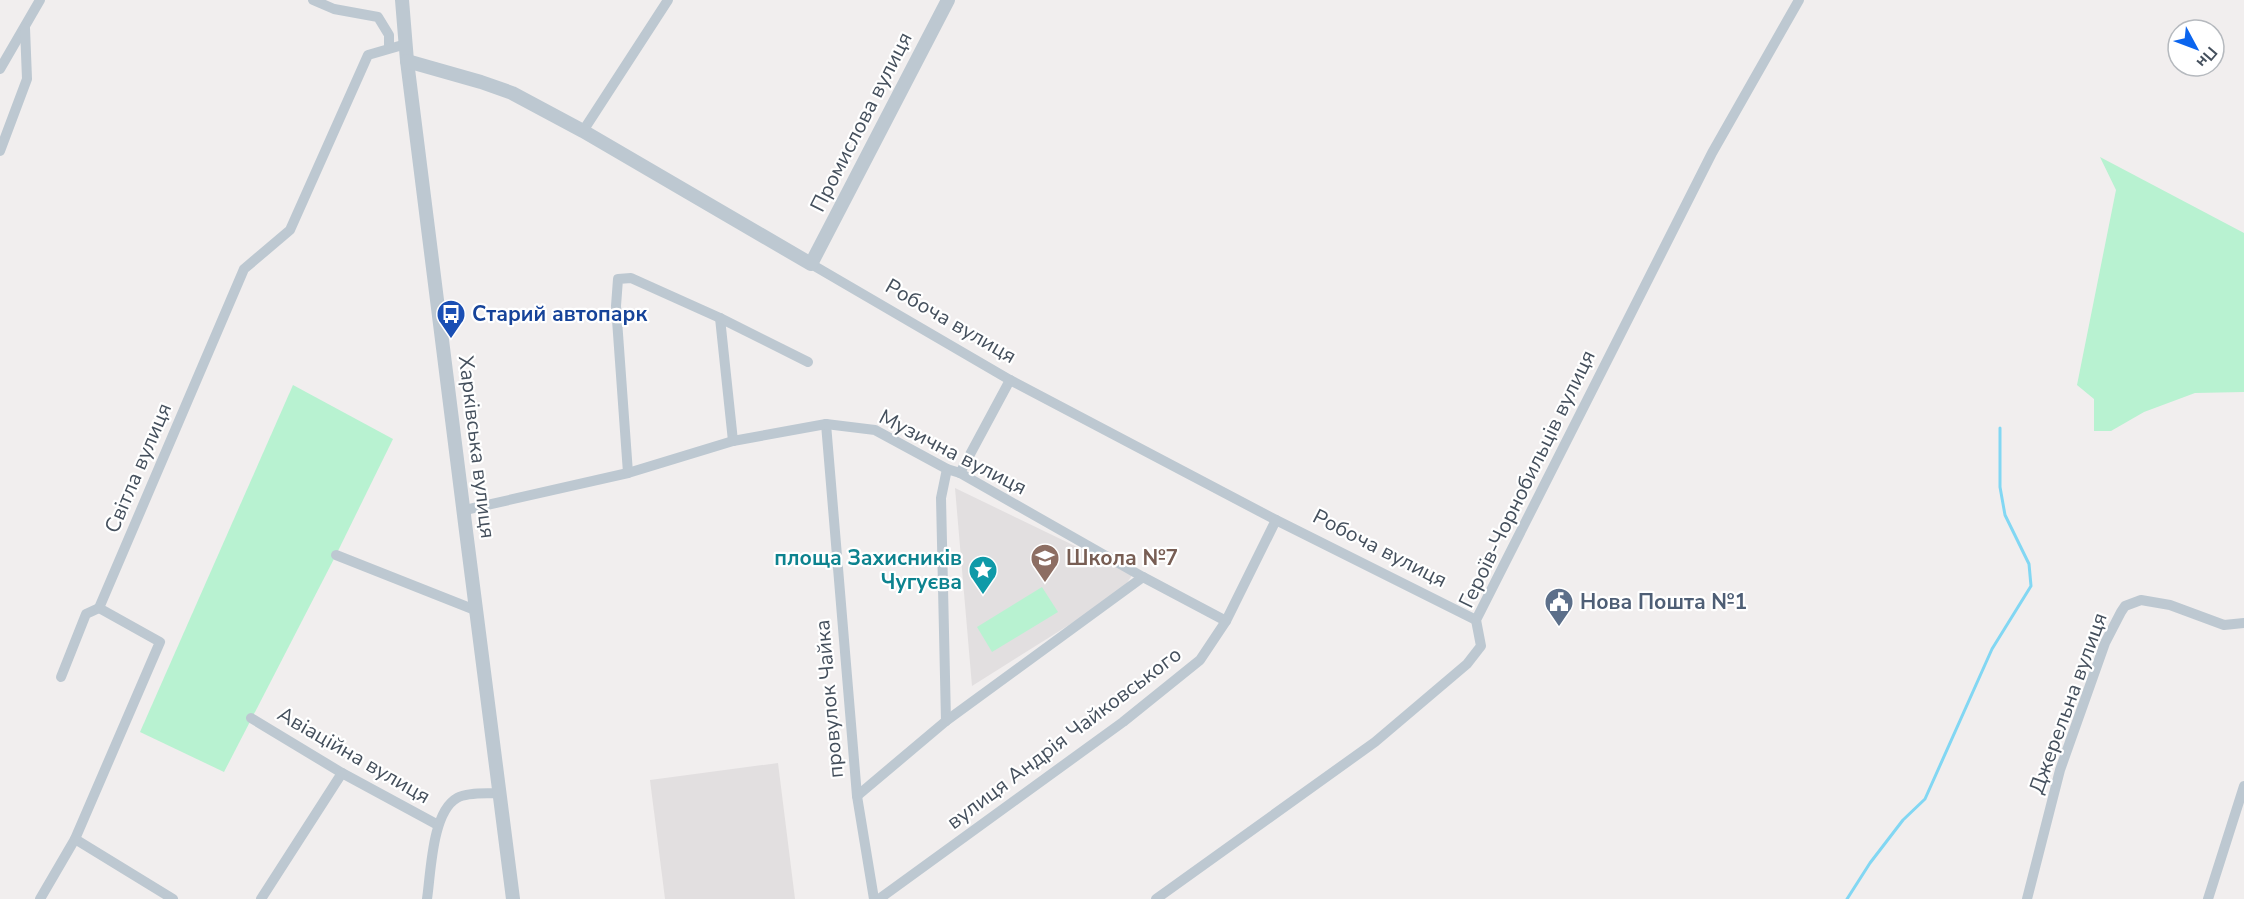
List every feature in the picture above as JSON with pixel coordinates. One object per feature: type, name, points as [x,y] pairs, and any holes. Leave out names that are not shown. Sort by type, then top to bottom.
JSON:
[{"type":"street","points":[[0,69],[40,0]]},
{"type":"street","points":[[313,0],[334,9],[378,17],[389,34],[389,48]]},
{"type":"street","name":"Харківська вулиця","points":[[402,0],[407,61],[513,899]]},
{"type":"street","points":[[583,131],[668,0]]},
{"type":"street","name":"Промислова вулиця","points":[[811,264],[948,0]]},
{"type":"street","name":"Героїв-Чорнобильців вулиця","points":[[1156,899],[1375,742],[1467,664],[1481,646],[1476,620],[1712,153],[1799,0]]},
{"type":"street","points":[[0,151],[27,79],[25,28]]},
{"type":"street","name":"Світла вулиця","points":[[61,676],[86,614],[99,608],[244,269],[290,230],[368,55],[406,44]]},
{"type":"street","name":"Робоча вулиця","points":[[407,61],[512,93],[583,131],[1010,380],[1276,520],[1476,620]]},
{"type":"street","points":[[628,473],[616,306],[618,279],[631,278],[720,318],[808,362]]},
{"type":"street","points":[[720,318],[733,441]]},
{"type":"street","points":[[960,473],[1010,380]]},
{"type":"street","name":"Музична вулиця","points":[[465,510],[628,473],[733,441],[826,424],[875,430],[947,469],[960,473],[1143,577],[1226,621]]},
{"type":"street","name":"провулок Чайка","points":[[826,424],[857,796],[874,899]]},
{"type":"street","points":[[946,721],[941,498],[947,469]]},
{"type":"street","name":"вулиця Андрія Чайковського","points":[[879,899],[1131,715],[1200,660],[1226,621],[1276,520]]},
{"type":"street","points":[[336,555],[475,610]]},
{"type":"street","points":[[857,796],[946,721],[1143,577]]},
{"type":"street","name":"Джерельна вулиця","points":[[2027,899],[2060,770],[2105,644],[2125,606],[2141,600],[2170,605],[2224,625],[2244,623]]},
{"type":"street","points":[[40,899],[75,840],[160,642],[99,608]]},
{"type":"street","name":"Авіаційна вулиця","points":[[251,718],[342,773],[438,825]]},
{"type":"street","points":[[261,899],[342,773]]},
{"type":"street","points":[[2208,899],[2244,786]]},
{"type":"street","points":[[427,899],[438,825],[446,807],[459,797],[499,793]]},
{"type":"street","points":[[75,840],[173,899]]},
{"type":"shaded area","name":"Школа №7","points":[[955,488],[1133,574],[1120,593],[972,686]]},
{"type":"shaded area","points":[[778,763],[795,899],[665,899],[650,780]]},
{"type":"green space","points":[[2100,157],[2244,233],[2244,392],[2195,393],[2144,412],[2111,431],[2094,431],[2094,399],[2077,385],[2116,190]]},
{"type":"green space","points":[[293,385],[393,439],[224,772],[140,732]]},
{"type":"green space","points":[[1042,587],[1058,612],[992,652],[977,627]]},
{"type":"waterway","points":[[1847,899],[1870,863],[1903,820],[1925,799],[1992,649],[2031,586],[2029,564],[2005,515],[2000,487],[2000,428]]},
{"type":"place","name":"Старий автопарк","points":[[451,340]]},
{"type":"place","name":"Школа №7","points":[[1045,584]]},
{"type":"place","name":"площа Захисників Чугуєва","points":[[983,596]]},
{"type":"place","name":"Нова Пошта №1","points":[[1559,628]]}]
